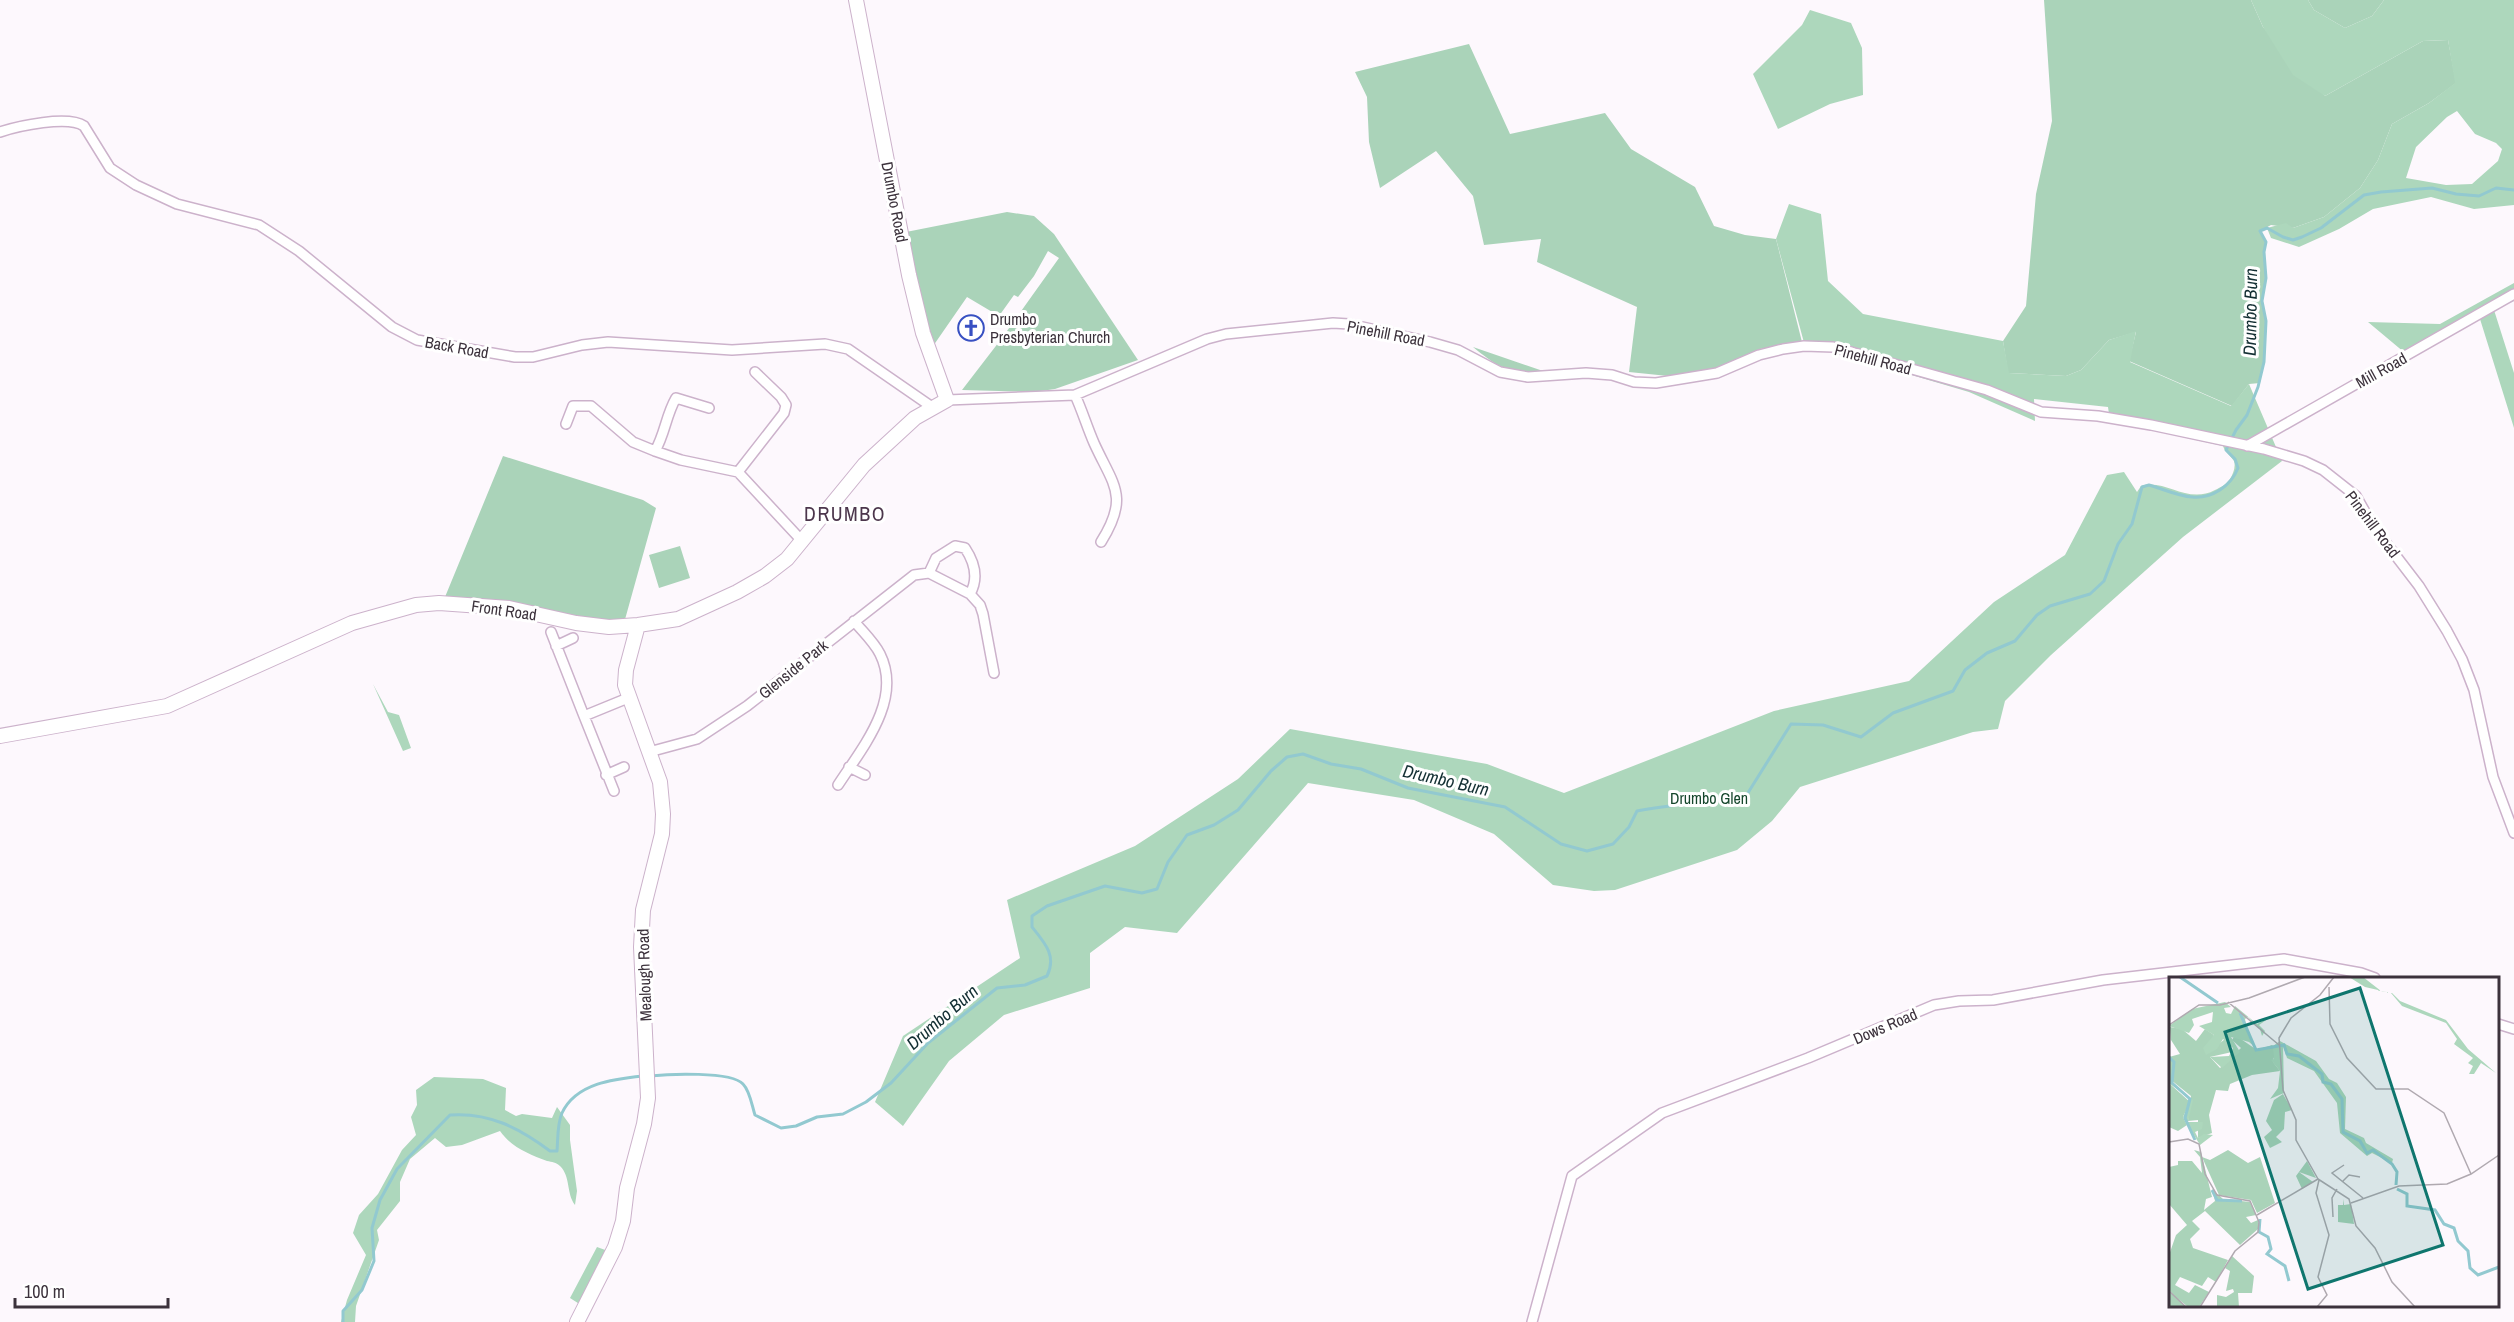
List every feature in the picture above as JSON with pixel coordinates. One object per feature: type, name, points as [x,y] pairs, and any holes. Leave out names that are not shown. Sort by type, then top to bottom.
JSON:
[{"type":"street","name":"Drumbo Road","points":[[856,0],[909,275],[923,333],[947,400]]},
{"type":"street","name":"Back Road","points":[[0,132],[65,121],[78,122],[84,126],[110,168],[136,185],[177,204],[259,225],[299,251],[392,327],[417,340],[515,357],[533,357],[582,345],[608,342],[732,350],[825,344],[848,349],[932,407]]},
{"type":"street","name":"Mill Road","points":[[2247,446],[2514,294]]},
{"type":"street","name":"Pinehill Road","points":[[947,400],[1075,394],[1207,339],[1226,334],[1349,324],[1458,350],[1500,372],[1528,377],[1586,373],[1612,375],[1634,382],[1656,383],[1717,373],[1759,355],[1783,349],[1804,346],[1833,347],[1988,390],[2041,412],[2098,416],[2247,446],[2304,461],[2340,483],[2356,496],[2373,526],[2419,586],[2458,651],[2474,690],[2493,777],[2514,833]]},
{"type":"street","points":[[738,472],[784,412],[786,405],[781,397],[755,372]]},
{"type":"street","points":[[1075,394],[1094,444],[1116,486],[1115,513],[1101,542]]},
{"type":"street","points":[[655,451],[661,441],[669,410],[676,398],[709,408]]},
{"type":"street","name":"Front Road","points":[[0,736],[167,706],[352,623],[416,605],[439,603],[494,606],[576,624],[609,627],[678,619],[718,602],[765,576],[787,559],[864,465],[898,433],[932,407],[947,400]]},
{"type":"street","points":[[566,424],[573,406],[591,406],[633,442],[681,460],[738,472],[803,542]]},
{"type":"street","points":[[970,594],[976,573],[972,558],[965,548],[955,546],[936,558],[929,573],[970,594],[980,605],[994,673]]},
{"type":"street","name":"Glenside Park","points":[[649,752],[697,739],[747,706],[914,575],[929,573]]},
{"type":"street","points":[[838,785],[871,734],[887,688],[879,651],[854,621]]},
{"type":"street","name":"Mealough Road","points":[[577,1322],[615,1248],[623,1221],[627,1188],[644,1124],[648,1098],[641,947],[643,910],[660,843],[663,814],[660,782],[625,685],[626,670],[638,625]]},
{"type":"street","points":[[550,632],[614,791]]},
{"type":"street","points":[[556,646],[573,638]]},
{"type":"street","points":[[584,716],[628,698]]},
{"type":"street","points":[[606,775],[624,767]]},
{"type":"street","points":[[849,767],[865,775]]},
{"type":"street","name":"Dows Road","points":[[1532,1322],[1572,1176],[1662,1113],[1808,1058],[1934,1005],[1959,1001],[1994,1000],[2103,980],[2284,959],[2372,977]]},
{"type":"street","points":[[2499,1024],[2514,1029]]},
{"type":"green space","points":[[2044,0],[2251,0],[2263,27],[2325,96],[2423,41],[2448,40],[2456,83],[2429,103],[2392,124],[2378,160],[2360,188],[2324,217],[2293,228],[2271,225],[2260,231],[2266,242],[2264,252],[2266,278],[2262,301],[2266,321],[2264,362],[2260,383],[2249,384],[2232,406],[2129,361],[2136,332],[2109,340],[2081,370],[2066,376],[2008,373],[2003,341],[2026,306],[2036,194],[2052,121]]},
{"type":"green space","points":[[2251,0],[2308,0],[2314,10],[2345,28],[2372,16],[2384,0],[2514,0],[2514,205],[2474,209],[2431,197],[2373,209],[2339,229],[2299,247],[2271,238],[2267,228],[2286,223],[2293,228],[2324,217],[2360,188],[2378,160],[2392,124],[2429,103],[2455,83],[2448,40],[2423,41],[2325,96],[2293,75],[2263,27]],"holes":[[[2457,111],[2475,134],[2496,143],[2502,149],[2498,161],[2472,184],[2446,185],[2406,178],[2416,147],[2447,117]]]},
{"type":"green space","points":[[2308,0],[2384,0],[2372,16],[2345,28],[2314,10]]},
{"type":"green space","points":[[1810,10],[1851,23],[1862,48],[1863,95],[1830,104],[1778,129],[1753,74],[1802,25]]},
{"type":"green space","points":[[1469,44],[1510,134],[1605,113],[1631,149],[1695,187],[1714,226],[1745,235],[1776,239],[1802,342],[1760,349],[1718,369],[1668,376],[1629,372],[1637,307],[1537,262],[1541,239],[1484,245],[1473,196],[1436,151],[1380,188],[1369,142],[1367,97],[1355,72]]},
{"type":"green space","name":"Drumbo Glen","points":[[1789,204],[1821,214],[1828,281],[1863,314],[2003,341],[2009,373],[2066,376],[2081,370],[2109,340],[2136,331],[2130,362],[2231,406],[2249,384],[2282,461],[2183,537],[2051,655],[2005,701],[1998,729],[1973,732],[1800,787],[1772,821],[1737,850],[1615,890],[1594,891],[1553,885],[1494,834],[1414,800],[1308,783],[1177,933],[1125,927],[1090,953],[1090,988],[1004,1015],[949,1061],[903,1126],[875,1102],[903,1036],[1020,958],[1007,900],[1135,846],[1238,779],[1290,729],[1487,764],[1564,793],[1774,711],[1909,681],[1994,602],[2065,555],[2107,475],[2124,472],[2137,492],[2141,486],[2150,484],[2195,495],[2215,490],[2230,479],[2235,463],[2223,446],[2110,421],[2108,407],[2034,399],[2035,421],[1969,392],[1834,352],[1806,350],[1776,239]]},
{"type":"green space","points":[[1007,212],[1034,216],[1054,234],[1138,360],[1055,389],[1034,392],[962,390],[1059,258],[1048,251],[1034,276],[1018,297],[1014,295],[999,316],[967,297],[931,349],[906,232]]},
{"type":"green space","points":[[2514,283],[2514,301],[2494,310],[2514,373],[2514,428],[2480,319],[2411,358],[2368,322],[2440,324]]},
{"type":"green space","points":[[1473,347],[1543,371],[1505,368]]},
{"type":"green space","points":[[503,456],[643,500],[656,508],[624,623],[445,597]]},
{"type":"green space","points":[[680,546],[690,578],[659,588],[649,555]]},
{"type":"green space","points":[[373,684],[388,712],[399,715],[411,748],[403,751]]},
{"type":"green space","points":[[434,1077],[483,1079],[506,1088],[505,1110],[516,1116],[522,1114],[552,1118],[557,1107],[570,1125],[577,1191],[575,1205],[570,1195],[566,1175],[560,1166],[521,1149],[504,1137],[500,1131],[462,1145],[446,1147],[435,1138],[410,1159],[400,1182],[400,1201],[377,1230],[379,1240],[356,1306],[355,1322],[341,1322],[347,1300],[366,1255],[353,1233],[359,1215],[378,1194],[402,1150],[416,1135],[411,1117],[417,1105],[416,1090]]},
{"type":"green space","points":[[597,1247],[608,1251],[581,1305],[570,1298]]},
{"type":"waterway","name":"Drumbo Burn","points":[[650,1076],[699,1074],[736,1080],[743,1084],[747,1091],[755,1115],[781,1128],[796,1126],[817,1117],[843,1114],[866,1102],[891,1083],[928,1043],[997,988],[1025,985],[1047,976],[1050,969],[1050,956],[1045,944],[1032,927],[1032,916],[1047,906],[1105,886],[1142,893],[1157,889],[1168,862],[1187,835],[1214,825],[1238,810],[1271,771],[1287,757],[1303,754],[1331,764],[1361,769],[1408,788],[1505,807],[1561,844],[1587,851],[1613,844],[1629,827],[1637,811],[1746,796],[1791,724],[1823,725],[1861,737],[1893,713],[1953,691],[1965,670],[1987,653],[2015,641],[2037,615],[2050,606],[2090,594],[2104,581],[2118,544],[2132,524],[2142,487],[2149,485],[2181,495],[2199,497],[2207,496],[2226,486],[2238,468],[2235,459],[2226,450],[2247,415],[2258,387],[2264,362],[2266,321],[2262,301],[2266,278],[2264,252],[2266,242],[2260,231],[2267,228],[2293,240],[2321,228],[2364,195],[2381,192],[2432,188],[2456,194],[2479,196],[2496,188],[2514,190]]},
{"type":"waterway","name":"Drumbo Burn","points":[[343,1322],[343,1311],[362,1290],[374,1261],[372,1228],[380,1200],[397,1169],[450,1115],[478,1116],[503,1123],[527,1135],[550,1151],[557,1151],[560,1117],[576,1095],[597,1084],[643,1076]]},
{"type":"place","name":"Drumbo Presbyterian Church","points":[[971,328]]},
{"type":"district","name":"DRUMBO","points":[[845,513]]}]
